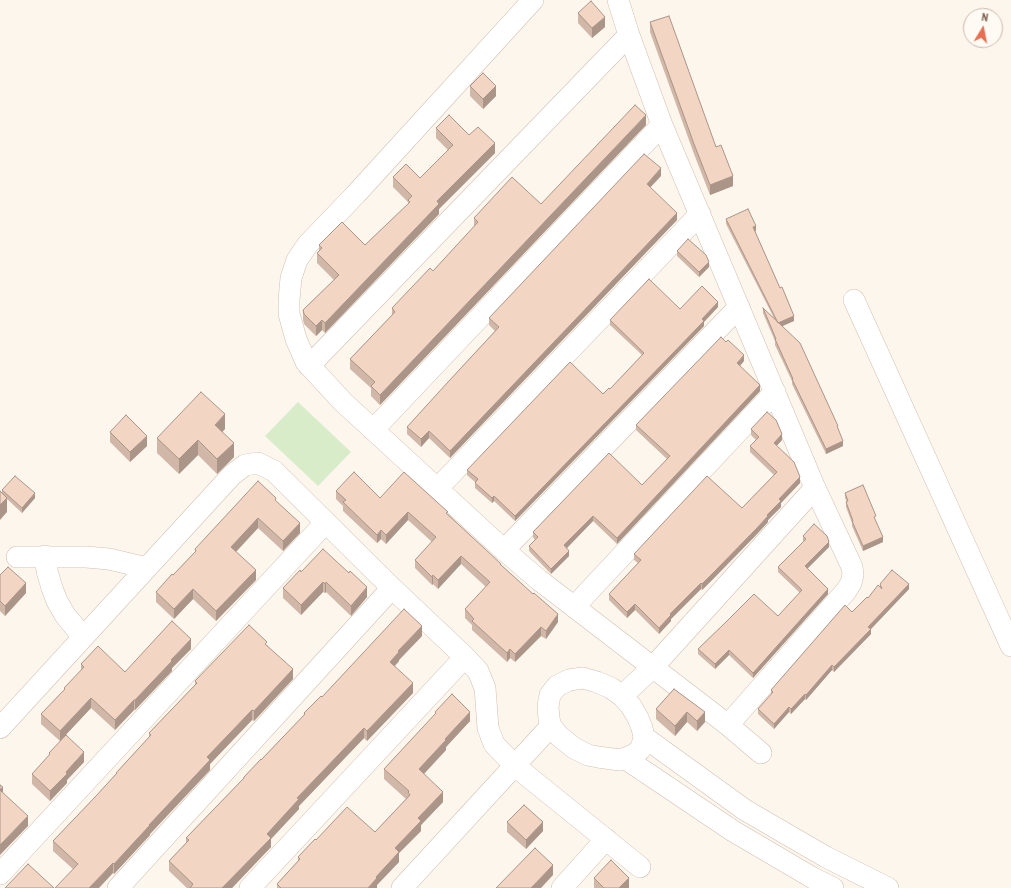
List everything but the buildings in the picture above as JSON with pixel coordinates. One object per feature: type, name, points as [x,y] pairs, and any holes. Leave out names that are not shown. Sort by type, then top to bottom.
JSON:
[{"type":"street","points":[[533,0],[308,244],[298,260],[291,278],[289,314],[296,339],[306,362],[343,402],[504,550],[574,608],[728,725],[760,754]]},
{"type":"street","points":[[618,0],[629,35],[662,125],[815,488],[852,567],[851,583],[846,591],[728,725]]},
{"type":"street","points":[[309,366],[629,35]]},
{"type":"street","points":[[373,430],[662,125]]},
{"type":"street","points":[[437,489],[700,214]]},
{"type":"street","points":[[854,300],[1011,646]]},
{"type":"street","points":[[504,550],[739,307]]},
{"type":"street","points":[[574,608],[775,392]]},
{"type":"street","points":[[0,728],[232,476],[245,466],[258,463],[274,471],[392,588],[465,656],[478,672],[485,688],[488,728],[494,744],[515,766],[640,867]]},
{"type":"street","points":[[622,696],[653,667],[815,488]]},
{"type":"street","points":[[0,874],[326,522]]},
{"type":"street","points":[[17,556],[61,556],[109,559],[148,568]]},
{"type":"street","points":[[45,556],[49,577],[57,601],[65,615],[83,637]]},
{"type":"street","points":[[118,888],[392,588]]},
{"type":"street","points":[[250,888],[465,656]]},
{"type":"street","points":[[583,678],[597,682],[611,688],[622,696],[631,706],[638,718],[644,737],[640,750],[626,759],[611,760],[588,754],[574,748],[559,736],[551,726],[548,706],[550,695],[557,686],[569,680],[583,678]]},
{"type":"street","points":[[402,888],[551,726]]},
{"type":"street","points":[[644,737],[745,810],[826,857],[888,888]]},
{"type":"street","points":[[626,759],[733,831],[813,878],[833,888]]},
{"type":"street","points":[[763,848],[775,827]]},
{"type":"street","points":[[562,888],[606,839]]},
{"type":"green space","points":[[298,402],[351,452],[318,486],[265,436]]}]
